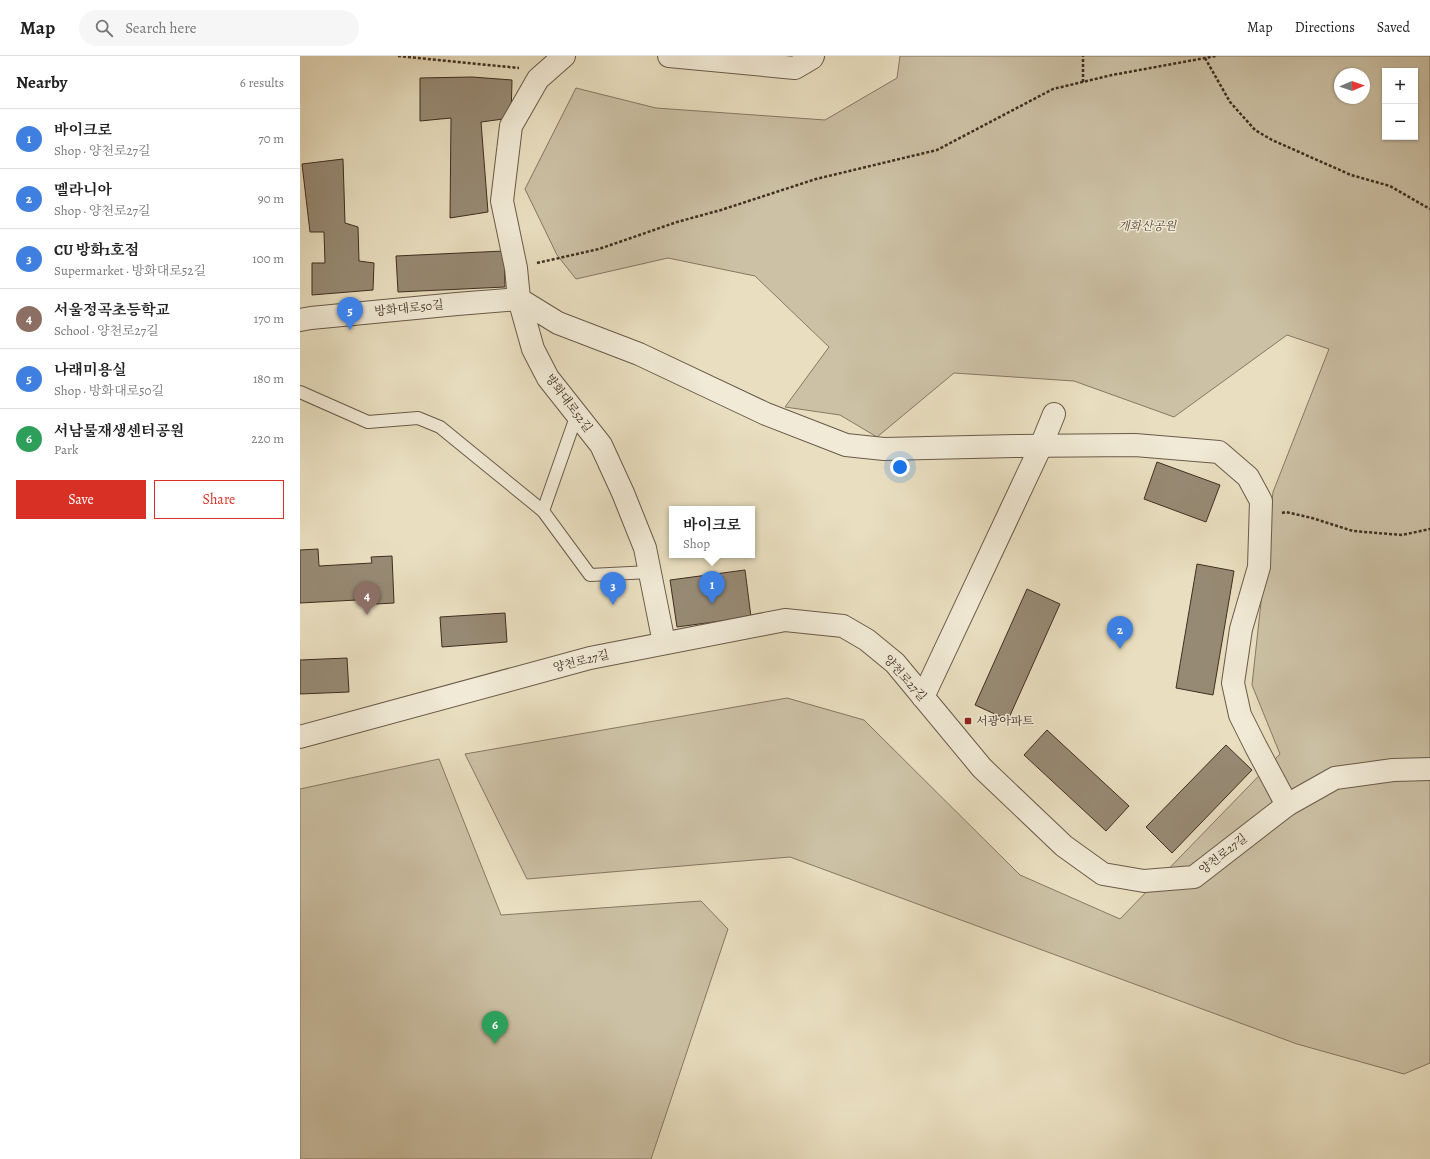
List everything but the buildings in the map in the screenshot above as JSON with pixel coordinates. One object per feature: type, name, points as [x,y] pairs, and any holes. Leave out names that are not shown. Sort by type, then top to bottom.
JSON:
[{"type":"street","name":"방화대로52길","points":[[564,56],[538,79],[511,126],[502,201],[516,268],[519,299],[533,349],[548,378],[601,445],[623,493],[645,548],[664,643]]},
{"type":"street","points":[[669,56],[795,68],[813,56]]},
{"type":"street","points":[[519,299],[558,322],[639,354],[766,414],[846,446],[884,449],[1135,445],[1219,452],[1248,477],[1261,501],[1259,567],[1242,629],[1233,683],[1240,715],[1287,805]]},
{"type":"street","name":"방화대로50길","points":[[300,320],[519,299]]},
{"type":"street","points":[[923,697],[1041,446],[1054,414]]},
{"type":"street","name":"양천로27길","points":[[300,737],[590,658],[785,620],[843,626],[868,640],[895,662],[982,768],[1064,846],[1103,874],[1144,881],[1194,877],[1287,805],[1335,778],[1394,770],[1430,769]]},
{"type":"lane","points":[[300,392],[368,422],[418,418],[440,427],[543,511],[590,575],[650,572]]},
{"type":"lane","points":[[543,511],[576,414]]},
{"type":"path","points":[[398,56],[548,70]]},
{"type":"path","points":[[1083,56],[1083,82]]},
{"type":"path","points":[[516,268],[599,249],[677,222],[721,210],[816,179],[937,150],[1053,89],[1112,75],[1216,56]]},
{"type":"path","points":[[1205,58],[1230,102],[1255,130],[1272,140],[1350,175],[1390,186],[1430,209]]},
{"type":"path","points":[[1260,516],[1286,512],[1312,518],[1353,531],[1402,535],[1430,529]]},
{"type":"green space","name":"개화산공원","points":[[900,56],[1430,56],[1430,1063],[1404,1074],[1297,1044],[790,857],[527,879],[465,754],[787,698],[864,720],[1020,875],[1120,919],[1280,754],[1252,685],[1273,492],[1329,349],[1287,335],[1174,417],[1074,381],[954,373],[877,437],[840,415],[785,407],[829,347],[755,276],[668,258],[576,279],[557,255],[525,189],[576,88],[656,108],[825,120],[897,78]]},
{"type":"green space","points":[[439,759],[501,915],[701,901],[728,929],[651,1159],[300,1159],[300,789]]},
{"type":"place","name":"나래미용실","points":[[350,330]]},
{"type":"place","name":"바이크로","points":[[712,604]]},
{"type":"place","name":"CU 방화1호점","points":[[613,605]]},
{"type":"place","name":"서울정곡초등학교","points":[[367,615]]},
{"type":"place","name":"멜라니아","points":[[1120,649]]},
{"type":"place","name":"서광아파트","points":[[968,721]]},
{"type":"place","name":"서남물재생센터공원","points":[[495,1044]]}]
